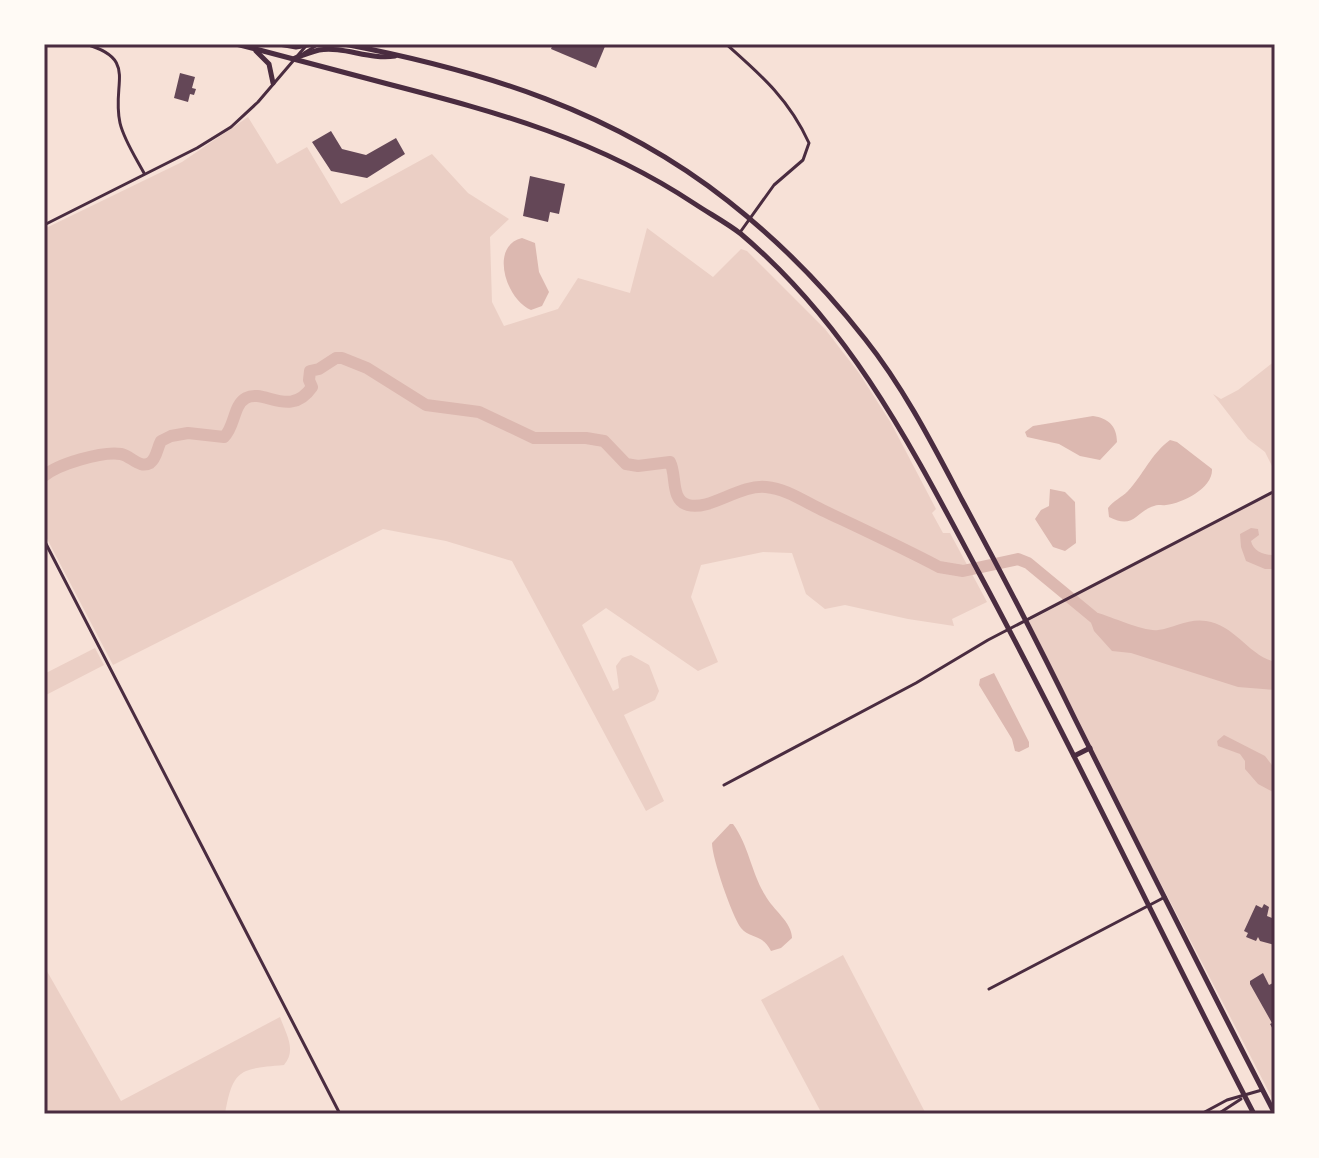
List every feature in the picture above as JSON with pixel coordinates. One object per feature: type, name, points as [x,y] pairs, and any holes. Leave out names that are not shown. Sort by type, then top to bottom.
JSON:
[{"type":"main road","points":[[236,44],[494,111],[561,134],[635,168],[739,233],[799,290],[850,350],[884,399],[1010,629],[1254,1114]]},
{"type":"main road","points":[[279,44],[296,47],[309,45]]},
{"type":"main road","points":[[344,44],[460,69],[522,88],[587,115],[659,154],[749,218],[789,254],[867,341],[905,397],[1027,622],[1275,1114]]},
{"type":"main road","points":[[364,44],[369,49]]},
{"type":"main road","points":[[252,48],[269,64],[273,83]]},
{"type":"main road","points":[[294,59],[319,50],[380,58],[400,56]]},
{"type":"main road","points":[[1074,756],[1090,748]]},
{"type":"street","points":[[85,44],[105,50],[115,59],[120,76],[117,102],[120,125],[145,174]]},
{"type":"street","points":[[294,59],[319,44]]},
{"type":"street","points":[[726,44],[767,80],[798,119],[809,143],[803,160],[774,185],[739,233]]},
{"type":"street","points":[[44,225],[197,148],[231,127],[309,45]]},
{"type":"street","points":[[724,785],[1010,629],[1275,491]]},
{"type":"street","points":[[44,540],[340,1114]]},
{"type":"street","points":[[989,989],[1165,897]]},
{"type":"street","points":[[1201,1114],[1227,1100],[1262,1090]]},
{"type":"street","points":[[1218,1114],[1244,1096]]},
{"type":"shaded area","points":[[248,117],[277,164],[307,147],[341,204],[432,154],[468,193],[509,219],[490,237],[492,302],[504,326],[558,309],[578,278],[630,293],[647,228],[713,277],[741,249],[747,251],[825,329],[859,373],[891,423],[936,509],[932,513],[943,533],[950,533],[987,602],[952,619],[954,626],[845,605],[825,609],[806,594],[792,553],[763,552],[701,565],[691,597],[718,662],[698,671],[606,608],[582,625],[613,691],[619,688],[616,666],[622,658],[631,655],[649,665],[659,691],[655,700],[624,715],[664,801],[646,811],[512,561],[446,541],[383,529],[113,665],[44,533],[44,229],[182,162]]},
{"type":"shaded area","points":[[522,238],[535,243],[539,272],[549,292],[542,306],[531,310],[514,296],[505,273],[506,251],[512,243]]},
{"type":"shaded area","points":[[1275,361],[1275,472],[1265,452],[1248,439],[1213,394],[1221,399],[1238,390]]},
{"type":"shaded area","points":[[1093,416],[1111,424],[1117,436],[1117,442],[1100,460],[1080,456],[1059,444],[1027,437],[1025,432],[1033,426]]},
{"type":"shaded area","points":[[1170,440],[1212,469],[1208,482],[1188,498],[1173,504],[1154,506],[1129,521],[1109,517],[1108,508],[1128,491]]},
{"type":"shaded area","points":[[1050,489],[1065,492],[1075,502],[1076,543],[1065,551],[1053,547],[1035,519],[1041,510],[1049,506]]},
{"type":"shaded area","points":[[1275,491],[1275,1104],[1027,622]]},
{"type":"shaded area","points":[[1251,528],[1258,529],[1259,535],[1251,541],[1252,545],[1260,552],[1275,555],[1275,569],[1265,569],[1246,561],[1240,534]]},
{"type":"shaded area","points":[[1098,613],[1152,630],[1194,621],[1216,624],[1275,662],[1275,690],[1238,687],[1131,653],[1112,651],[1094,631],[1089,617]]},
{"type":"shaded area","points":[[95,648],[104,665],[44,696],[44,674]]},
{"type":"shaded area","points":[[994,673],[1029,742],[1029,747],[1019,752],[1015,751],[1012,739],[979,685],[980,679]]},
{"type":"shaded area","points":[[1224,735],[1265,756],[1275,769],[1275,793],[1258,784],[1245,769],[1245,761],[1240,754],[1218,746],[1217,741]]},
{"type":"shaded area","points":[[730,824],[743,841],[765,895],[789,927],[792,938],[781,948],[771,951],[764,942],[741,928],[733,912],[712,843]]},
{"type":"shaded area","points":[[843,955],[926,1114],[822,1114],[761,1000]]},
{"type":"shaded area","points":[[44,966],[121,1101],[280,1017],[290,1054],[284,1065],[257,1068],[241,1074],[231,1088],[225,1114],[44,1114]]},
{"type":"building","points":[[553,44],[606,44],[596,68],[551,49]]},
{"type":"building","points":[[180,73],[195,77],[192,88],[196,89],[194,95],[190,94],[188,102],[174,98]]},
{"type":"building","points":[[331,131],[342,149],[366,155],[396,138],[405,154],[367,178],[331,171],[312,142]]},
{"type":"building","points":[[530,176],[565,184],[559,214],[550,212],[548,222],[523,216]]},
{"type":"building","points":[[1264,904],[1269,907],[1267,916],[1275,919],[1275,945],[1260,941],[1258,937],[1256,941],[1246,937],[1248,933],[1244,931],[1256,905],[1262,908]]},
{"type":"building","points":[[1263,973],[1269,985],[1275,982],[1275,1033],[1250,984]]},
{"type":"waterway","points":[[44,476],[70,463],[103,454],[121,454],[139,463],[150,463],[161,441],[171,436],[188,433],[224,437],[246,398],[253,396],[295,401],[312,387],[310,371],[342,358],[367,368],[426,405],[479,412],[534,438],[604,441],[626,464],[638,466],[670,462],[676,493],[688,505],[706,504],[756,487],[774,488],[939,567],[963,571],[1018,559],[1028,563],[1103,625]]}]
